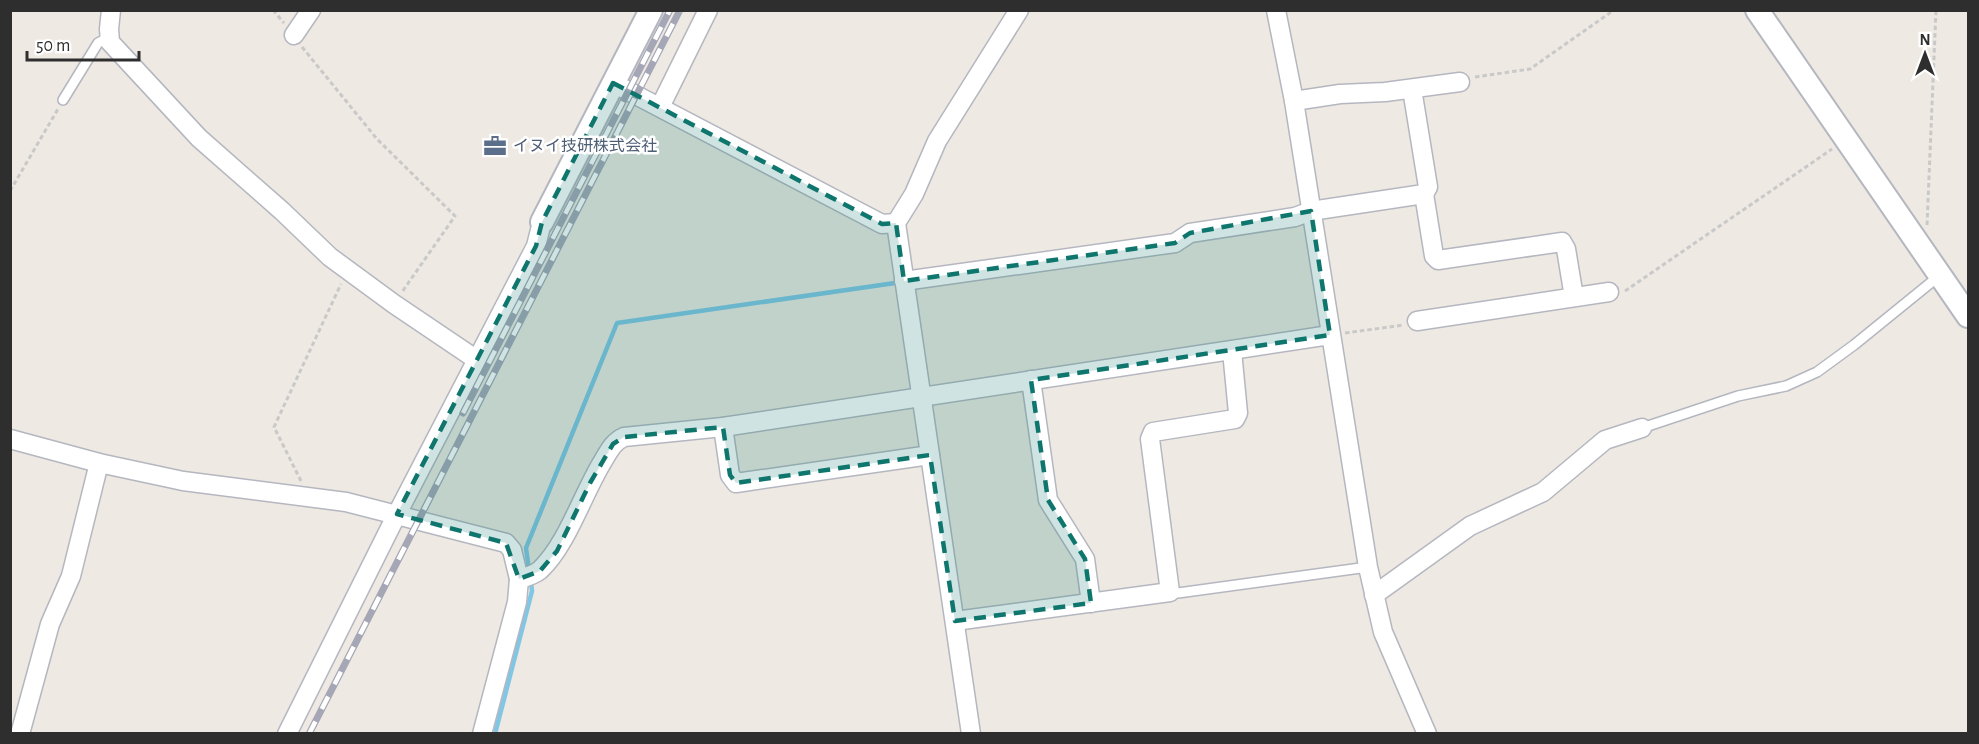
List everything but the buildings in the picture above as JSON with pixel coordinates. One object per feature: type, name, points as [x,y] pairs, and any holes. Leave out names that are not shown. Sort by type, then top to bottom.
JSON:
[{"type":"street","points":[[111,10],[110,42],[199,138],[348,271],[477,360]]},
{"type":"street","points":[[294,35],[311,10]]},
{"type":"street","points":[[287,734],[397,514],[536,246],[542,222],[651,10]]},
{"type":"street","points":[[660,106],[708,10]]},
{"type":"street","points":[[971,734],[896,223],[914,194],[937,141],[1019,10]]},
{"type":"street","points":[[1276,10],[1294,101],[1368,567],[1383,632],[1427,734]]},
{"type":"street","points":[[1757,10],[1968,316]]},
{"type":"street","points":[[1294,101],[1460,82]]},
{"type":"street","points":[[613,83],[882,224],[896,223]]},
{"type":"street","points":[[1412,89],[1428,188],[1424,194],[1434,256],[1438,260],[1562,242],[1566,249],[1574,297]]},
{"type":"street","points":[[904,281],[1175,243],[1190,233],[1295,217],[1311,211],[1424,194]]},
{"type":"street","points":[[1417,321],[1609,292]]},
{"type":"street","points":[[519,579],[540,571],[557,551],[590,483],[618,440],[633,435],[723,427],[1330,335]]},
{"type":"street","points":[[955,621],[1170,592],[1150,439],[1152,432],[1235,419],[1238,413],[1232,351]]},
{"type":"street","points":[[1031,380],[1048,500],[1085,559],[1091,603]]},
{"type":"street","points":[[723,427],[730,475],[736,483],[930,455]]},
{"type":"street","points":[[1374,595],[1470,526],[1543,492],[1605,440],[1642,428]]},
{"type":"street","points":[[10,439],[99,463],[183,481],[346,502],[506,543],[512,550],[519,579],[517,602],[482,734]]},
{"type":"street","points":[[20,734],[50,624],[71,576],[99,463]]},
{"type":"lane","points":[[63,100],[98,43],[109,37]]},
{"type":"lane","points":[[1642,428],[1738,396],[1786,386],[1817,372],[1940,275]]},
{"type":"lane","points":[[1170,592],[1178,593],[1368,567]]},
{"type":"path","points":[[273,10],[377,139],[455,216],[394,304]]},
{"type":"path","points":[[1460,82],[1469,78],[1530,69],[1614,10]]},
{"type":"path","points":[[1926,256],[1936,10]]},
{"type":"path","points":[[10,191],[63,100]]},
{"type":"path","points":[[1609,292],[1616,294],[1629,289],[1846,140]]},
{"type":"path","points":[[308,496],[274,427],[348,271]]},
{"type":"path","points":[[1330,335],[1410,324],[1417,321]]},
{"type":"highlighted area","points":[[613,83],[882,224],[896,223],[904,281],[1175,243],[1190,233],[1311,211],[1330,335],[1031,380],[1048,500],[1085,559],[1091,603],[955,621],[930,455],[736,483],[730,475],[723,427],[624,437],[613,444],[590,483],[557,551],[540,571],[519,579],[506,543],[397,514],[536,246],[542,222]]},
{"type":"waterway","points":[[529,570],[526,548],[617,323],[895,283]]},
{"type":"waterway","points":[[495,734],[532,591],[531,581]]},
{"type":"railway","points":[[463,413],[670,10]]},
{"type":"railway","points":[[309,734],[680,10]]},
{"type":"place","name":"イヌイ技研株式会社","points":[[495,146]]}]
